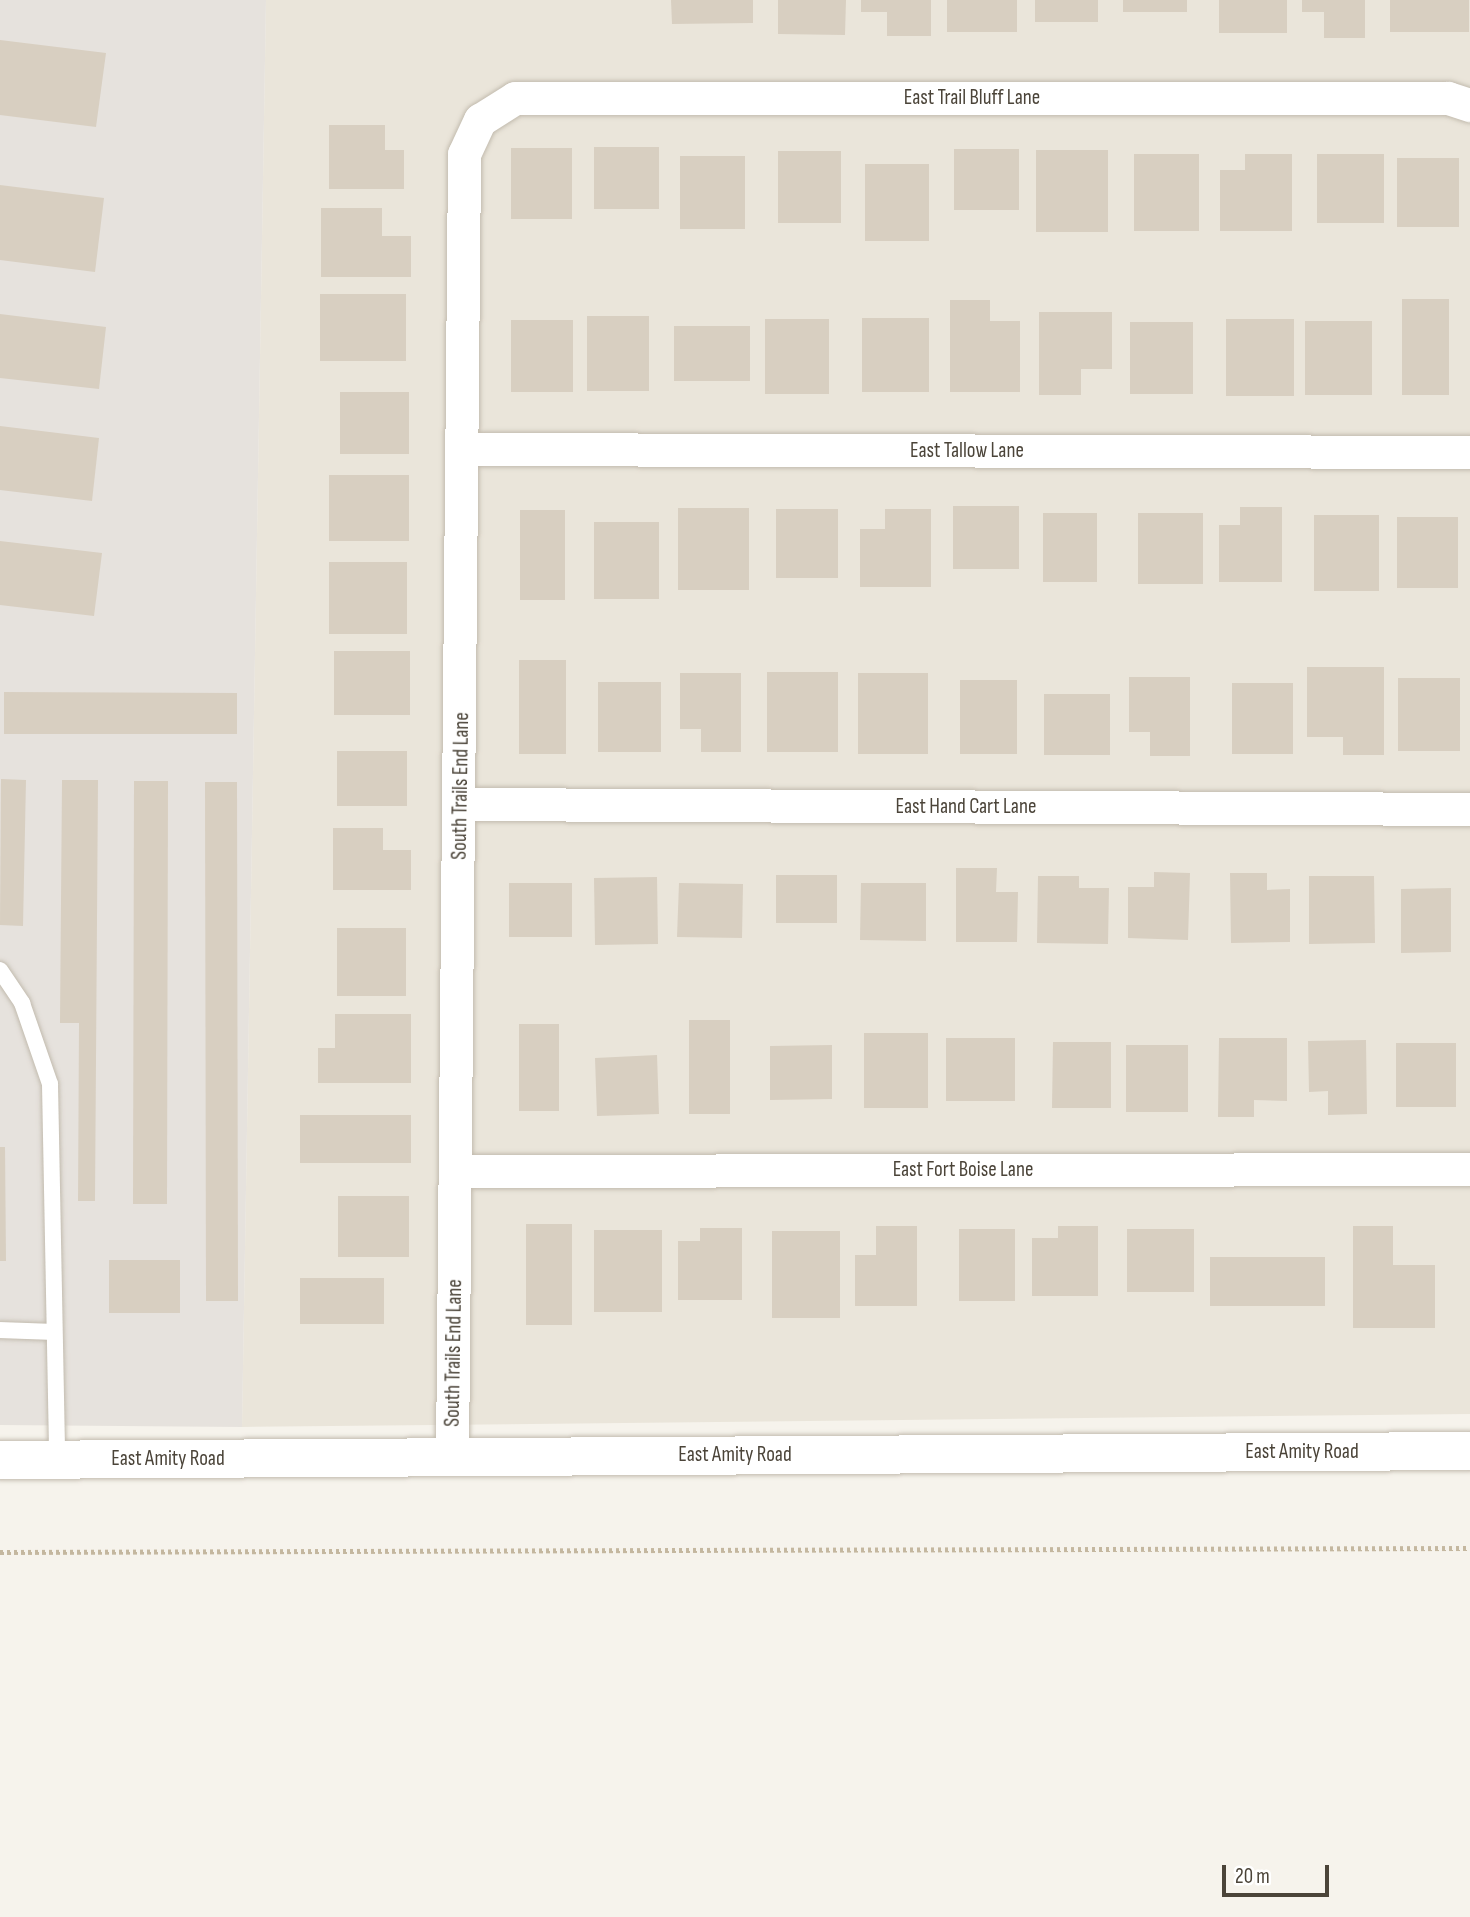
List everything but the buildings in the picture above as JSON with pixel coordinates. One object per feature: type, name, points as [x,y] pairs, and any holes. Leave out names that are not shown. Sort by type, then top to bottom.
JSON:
[{"type":"street","name":"East Trail Bluff Lane","points":[[480,120],[515,98],[1448,98],[1470,105]]},
{"type":"street","name":"South Trails End Lane","points":[[452,1457],[461,804],[464,154],[480,120]]},
{"type":"street","name":"East Tallow Lane","points":[[464,449],[1470,452]]},
{"type":"street","name":"East Hand Cart Lane","points":[[461,804],[1470,808]]},
{"type":"street","name":"East Fort Boise Lane","points":[[456,1171],[1470,1169]]},
{"type":"street","name":"East Amity Road","points":[[0,1460],[1470,1451]]},
{"type":"lane","points":[[0,970],[22,1003],[50,1084],[57,1460]]},
{"type":"lane","points":[[0,1330],[54,1332]]},
{"type":"path","points":[[0,1552],[1470,1548]]},
{"type":"shaded area","points":[[0,0],[266,0],[242,1427],[0,1425]]},
{"type":"shaded area","points":[[266,0],[1470,0],[1470,1414],[242,1427]]}]
